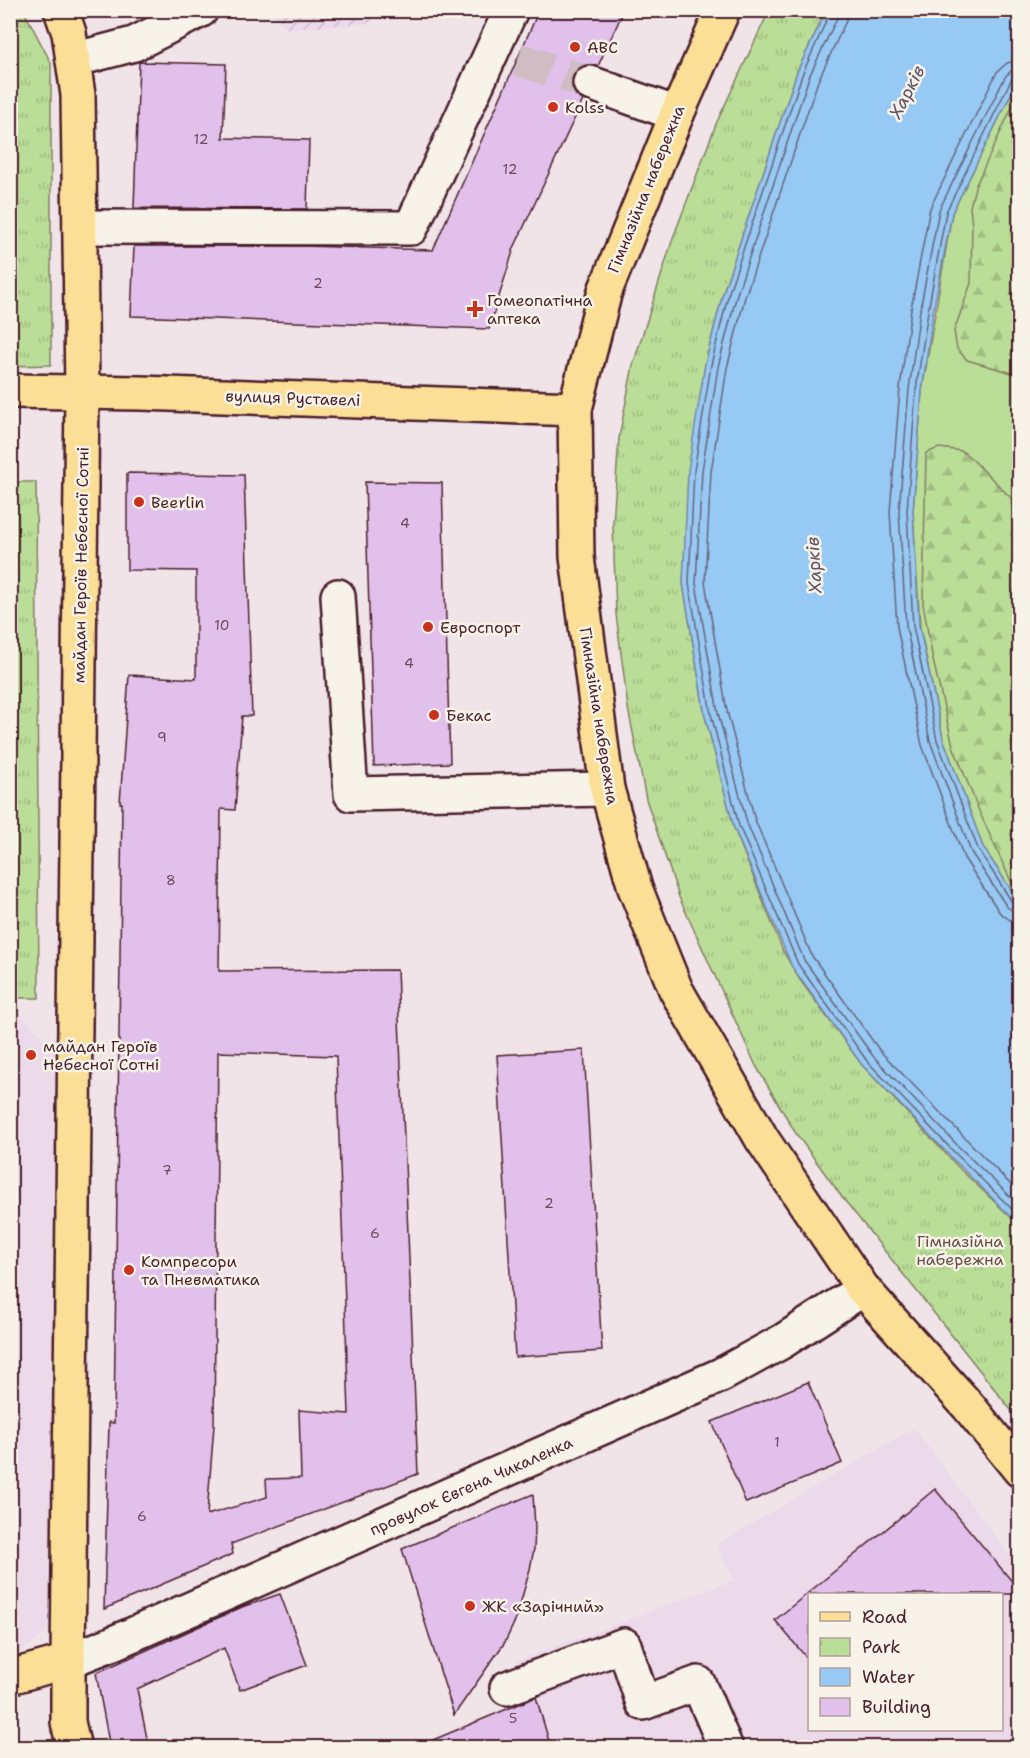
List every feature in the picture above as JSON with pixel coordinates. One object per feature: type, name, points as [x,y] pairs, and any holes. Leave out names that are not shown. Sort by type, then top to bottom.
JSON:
[{"type":"main road","name":"майдан Героїв Небесної Сотні","points":[[61,10],[69,33],[78,94],[82,391],[68,1661],[68,1722],[74,1748]]},
{"type":"main road","name":"Гімназійна набережна","points":[[723,10],[677,114],[605,291],[574,409],[577,557],[607,789],[635,888],[676,990],[762,1139],[863,1289],[969,1407],[1020,1470]]},
{"type":"main road","name":"вулиця Руставелі","points":[[10,391],[82,391],[574,409]]},
{"type":"main road","points":[[10,1677],[68,1661]]},
{"type":"lane","points":[[73,60],[134,44],[201,10]]},
{"type":"lane","points":[[80,227],[411,228],[505,55],[511,10]]},
{"type":"lane","points":[[590,83],[677,114]]},
{"type":"lane","points":[[338,596],[351,794],[607,789]]},
{"type":"lane","name":"провулок Євгена Чикаленка","points":[[68,1661],[721,1375],[783,1341],[863,1289]]},
{"type":"lane","points":[[507,1688],[624,1645],[643,1703],[698,1683],[726,1748]]},
{"type":"shaded area","points":[[271,11],[382,11],[370,23],[288,29]]},
{"type":"shaded area","points":[[10,1001],[59,1057],[49,1630],[11,1659]]},
{"type":"shaded area","points":[[914,1428],[1019,1568],[1019,1747],[549,1747],[517,1661],[734,1580],[716,1545]]},
{"type":"green space","points":[[10,11],[24,11],[51,63],[51,365],[11,366]]},
{"type":"green space","name":"Гімназійна набережна","points":[[769,11],[826,11],[797,72],[724,290],[705,364],[683,583],[705,716],[734,828],[783,951],[800,980],[862,1065],[960,1169],[1019,1225],[1019,1420],[842,1197],[795,1132],[756,1066],[679,897],[646,799],[628,708],[616,614],[613,524],[619,438],[633,365],[673,238],[716,124]]},
{"type":"green space","points":[[1019,78],[1019,902],[983,847],[943,738],[920,628],[913,511],[922,391],[952,213]]},
{"type":"green space","points":[[1019,92],[1019,375],[967,360],[957,349],[954,331],[971,283],[970,207],[975,187]]},
{"type":"green space","points":[[939,448],[962,451],[1011,498],[1019,530],[1019,899],[979,811],[953,746],[923,604],[926,453]]},
{"type":"green space","points":[[11,482],[36,482],[39,998],[11,998]]},
{"type":"water","name":"Харків","points":[[826,11],[1019,11],[1019,78],[952,213],[933,312],[922,391],[913,511],[919,625],[943,738],[983,847],[1019,902],[1019,1225],[862,1065],[792,967],[734,828],[705,716],[683,583],[688,470],[705,364],[724,290],[797,72]]},
{"type":"building","points":[[539,10],[624,10],[598,66],[586,65],[577,69],[573,76],[572,87],[575,95],[583,100],[514,248],[489,329],[131,316],[134,246],[305,246],[433,250]]},
{"type":"building","points":[[139,62],[226,64],[223,138],[309,140],[307,209],[134,208]]},
{"type":"building","points":[[127,473],[244,475],[252,716],[242,716],[235,810],[221,809],[219,971],[397,970],[418,1474],[231,1544],[233,1554],[104,1609],[109,1422],[114,1423],[122,803],[120,803],[129,675],[196,679],[196,571],[127,570]],"holes":[[[218,1052],[336,1056],[349,1414],[299,1410],[301,1478],[266,1479],[267,1497],[207,1515],[214,1425]]]},
{"type":"building","points":[[365,482],[442,483],[450,763],[374,766]]},
{"type":"building","points":[[584,1050],[602,1351],[515,1357],[497,1055]]},
{"type":"building","points":[[808,1382],[842,1463],[746,1503],[712,1422]]},
{"type":"building","points":[[935,1489],[1020,1591],[1020,1594],[808,1593],[808,1660],[775,1620]]},
{"type":"building","name":"ЖК «Зарічний»","points":[[533,1494],[534,1549],[516,1619],[505,1642],[454,1715],[402,1549]]},
{"type":"building","points":[[280,1594],[307,1665],[240,1690],[224,1648],[137,1689],[149,1748],[110,1748],[96,1673],[242,1607]]},
{"type":"building","points":[[536,1697],[551,1748],[416,1748],[416,1747]]},
{"type":"tunnel","points":[[518,59],[590,83]]},
{"type":"place","name":"ABC","points":[[575,47]]},
{"type":"place","name":"Kolss","points":[[553,107]]},
{"type":"place","name":"Гомеопатічна аптека","points":[[475,309]]},
{"type":"place","name":"Beеrlin","points":[[139,502]]},
{"type":"place","name":"Евроспорт","points":[[428,627]]},
{"type":"place","name":"Бекас","points":[[434,715]]},
{"type":"place","name":"майдан Героїв Небесної Сотні","points":[[31,1055]]},
{"type":"place","name":"Компресори та Пневматика","points":[[129,1270]]},
{"type":"place","name":"ЖК «Зарічний»","points":[[470,1606]]}]
